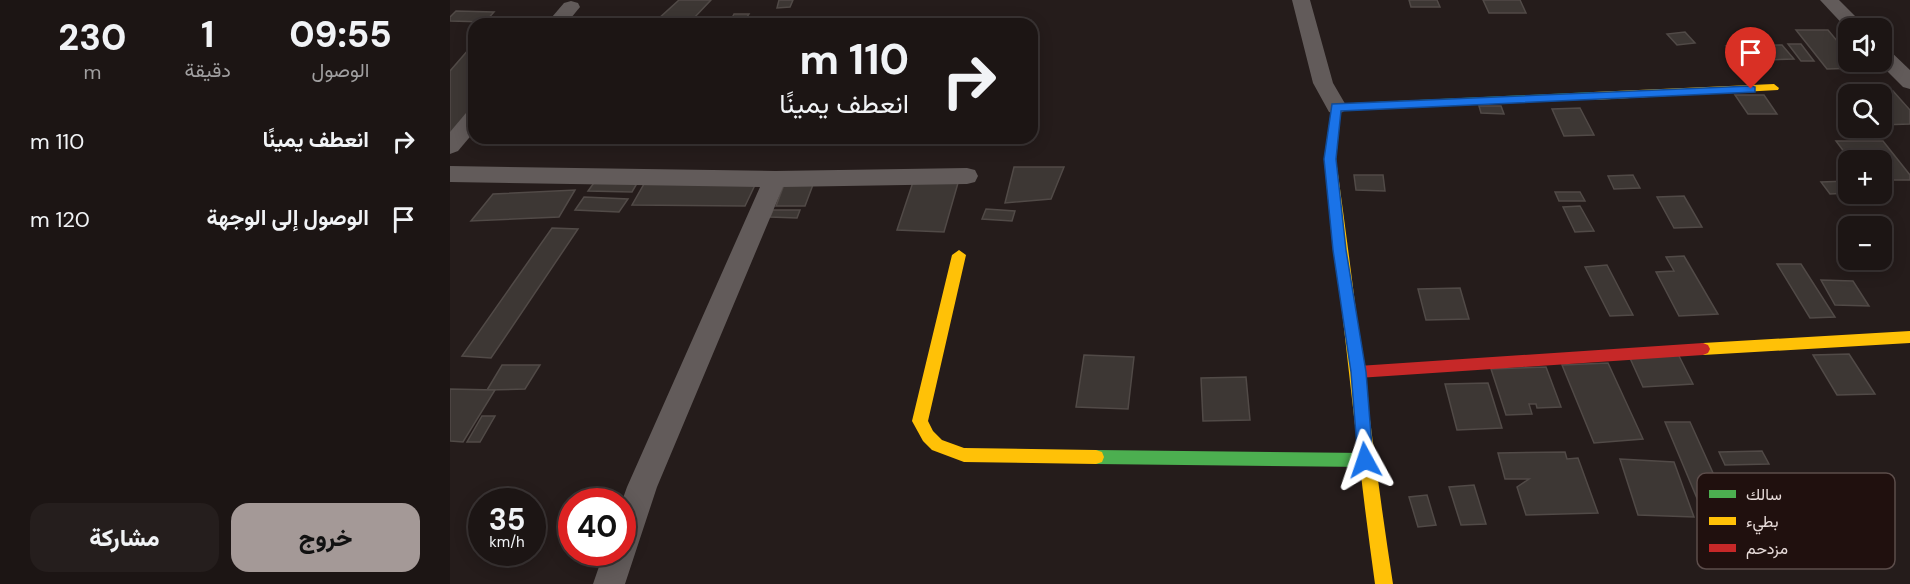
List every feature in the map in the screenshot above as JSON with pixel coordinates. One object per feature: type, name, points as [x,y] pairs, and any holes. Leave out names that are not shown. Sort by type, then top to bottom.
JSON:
[{"type":"street","points":[[1301,0],[1323,83],[1336,107],[1330,159],[1340,250],[1358,372],[1365,460],[1384,584]]},
{"type":"street","points":[[1829,0],[1847,18]]},
{"type":"street","points":[[561,18],[571,7]]},
{"type":"street","points":[[1892,64],[1910,82]]},
{"type":"street","points":[[1336,107],[1774,88]]},
{"type":"street","points":[[450,146],[468,125]]},
{"type":"street","points":[[450,174],[775,179],[967,176]]},
{"type":"street","points":[[636,504],[775,179]]},
{"type":"street","points":[[959,255],[920,421],[926,436],[943,450],[963,455],[1365,460]]},
{"type":"street","points":[[1358,372],[1910,337]]},
{"type":"street","points":[[609,584],[615,566]]},
{"type":"building","points":[[679,0],[711,0],[694,18],[659,18]]},
{"type":"building","points":[[779,0],[793,0],[790,7],[777,8]]},
{"type":"building","points":[[1409,0],[1437,0],[1440,7],[1411,7]]},
{"type":"building","points":[[1483,0],[1520,0],[1526,13],[1489,13]]},
{"type":"building","points":[[456,11],[494,12],[489,18],[468,18],[468,22],[450,21],[450,17]]},
{"type":"building","points":[[734,14],[749,14],[746,18],[732,18]]},
{"type":"building","points":[[1796,30],[1828,30],[1838,42],[1838,69],[1827,69]]},
{"type":"building","points":[[1685,32],[1695,43],[1677,45],[1667,34]]},
{"type":"building","points":[[1788,44],[1801,44],[1814,61],[1801,61]]},
{"type":"building","points":[[1782,45],[1794,59],[1737,61],[1726,46]]},
{"type":"building","points":[[468,50],[468,114],[450,137],[450,71]]},
{"type":"building","points":[[1892,91],[1910,110],[1910,124],[1892,125]]},
{"type":"building","points":[[1735,95],[1764,95],[1777,114],[1748,114]]},
{"type":"building","points":[[1479,106],[1501,106],[1504,114],[1481,113]]},
{"type":"building","points":[[1580,108],[1594,135],[1564,136],[1552,109]]},
{"type":"building","points":[[1836,141],[1883,141],[1890,150],[1843,150]]},
{"type":"building","points":[[1892,152],[1910,175],[1910,180],[1892,180]]},
{"type":"building","points":[[1014,167],[1064,167],[1051,199],[1005,203]]},
{"type":"building","points":[[1354,175],[1383,175],[1385,191],[1356,190]]},
{"type":"building","points":[[1633,175],[1640,188],[1614,189],[1608,176]]},
{"type":"building","points":[[596,180],[639,180],[632,192],[588,191]]},
{"type":"building","points":[[1838,181],[1838,194],[1830,194],[1821,182]]},
{"type":"building","points":[[785,182],[814,182],[805,206],[776,206]]},
{"type":"building","points":[[913,182],[958,183],[944,232],[897,230]]},
{"type":"building","points":[[644,184],[755,185],[745,206],[632,205]]},
{"type":"building","points":[[575,190],[559,217],[471,221],[493,194]]},
{"type":"building","points":[[1555,192],[1580,192],[1585,201],[1559,201]]},
{"type":"building","points":[[1684,196],[1702,227],[1674,228],[1657,197]]},
{"type":"building","points":[[584,197],[628,199],[619,212],[575,210]]},
{"type":"building","points":[[1580,206],[1594,231],[1575,232],[1563,207]]},
{"type":"building","points":[[986,209],[1015,211],[1012,221],[982,219]]},
{"type":"building","points":[[773,210],[800,210],[797,218],[770,217]]},
{"type":"building","points":[[552,228],[578,229],[491,358],[462,356]]},
{"type":"building","points":[[1684,256],[1718,314],[1679,316],[1656,272],[1674,271],[1666,257]]},
{"type":"building","points":[[1777,264],[1801,264],[1835,317],[1810,318]]},
{"type":"building","points":[[1607,265],[1633,315],[1610,316],[1585,267]]},
{"type":"building","points":[[1821,280],[1853,281],[1869,306],[1835,305]]},
{"type":"building","points":[[1460,288],[1469,319],[1426,320],[1418,289]]},
{"type":"building","points":[[1678,354],[1693,384],[1643,387],[1629,356]]},
{"type":"building","points":[[1849,354],[1875,394],[1837,395],[1813,355]]},
{"type":"building","points":[[1084,355],[1134,357],[1128,409],[1076,407]]},
{"type":"building","points":[[1608,363],[1643,439],[1594,443],[1562,365]]},
{"type":"building","points":[[502,365],[540,365],[525,389],[487,390]]},
{"type":"building","points":[[1546,367],[1561,407],[1537,408],[1536,404],[1529,404],[1532,414],[1506,415],[1491,369]]},
{"type":"building","points":[[1246,377],[1250,420],[1203,421],[1201,378]]},
{"type":"building","points":[[1488,383],[1502,428],[1457,430],[1445,384]]},
{"type":"building","points":[[450,389],[495,390],[463,442],[450,441]]},
{"type":"building","points":[[482,416],[495,416],[480,442],[467,442]]},
{"type":"building","points":[[1665,422],[1690,422],[1713,473],[1697,473],[1697,498]]},
{"type":"building","points":[[1762,451],[1769,464],[1725,465],[1719,452]]},
{"type":"building","points":[[1565,452],[1567,459],[1578,458],[1598,513],[1526,515],[1517,487],[1529,479],[1505,479],[1498,453]]},
{"type":"building","points":[[1620,459],[1674,462],[1694,517],[1638,515]]},
{"type":"building","points":[[1474,485],[1486,524],[1461,525],[1449,487]]},
{"type":"building","points":[[1427,495],[1436,525],[1418,527],[1409,497]]},
{"type":"traffic: fast","points":[[1332,174],[1330,159],[1336,107],[1593,96]]},
{"type":"traffic: fast","points":[[1096,457],[1366,460]]},
{"type":"traffic: slow","points":[[1593,96],[1774,88]]},
{"type":"traffic: slow","points":[[1332,174],[1358,372],[1366,460],[1384,584]]},
{"type":"traffic: slow","points":[[959,255],[920,421],[928,436],[937,445],[964,455],[1096,457]]},
{"type":"traffic: slow","points":[[1703,349],[1910,337]]},
{"type":"traffic: jam","points":[[1358,372],[1703,349]]},
{"type":"route","points":[[1365,460],[1358,372],[1340,250],[1330,159],[1336,107],[1751,89]]}]
